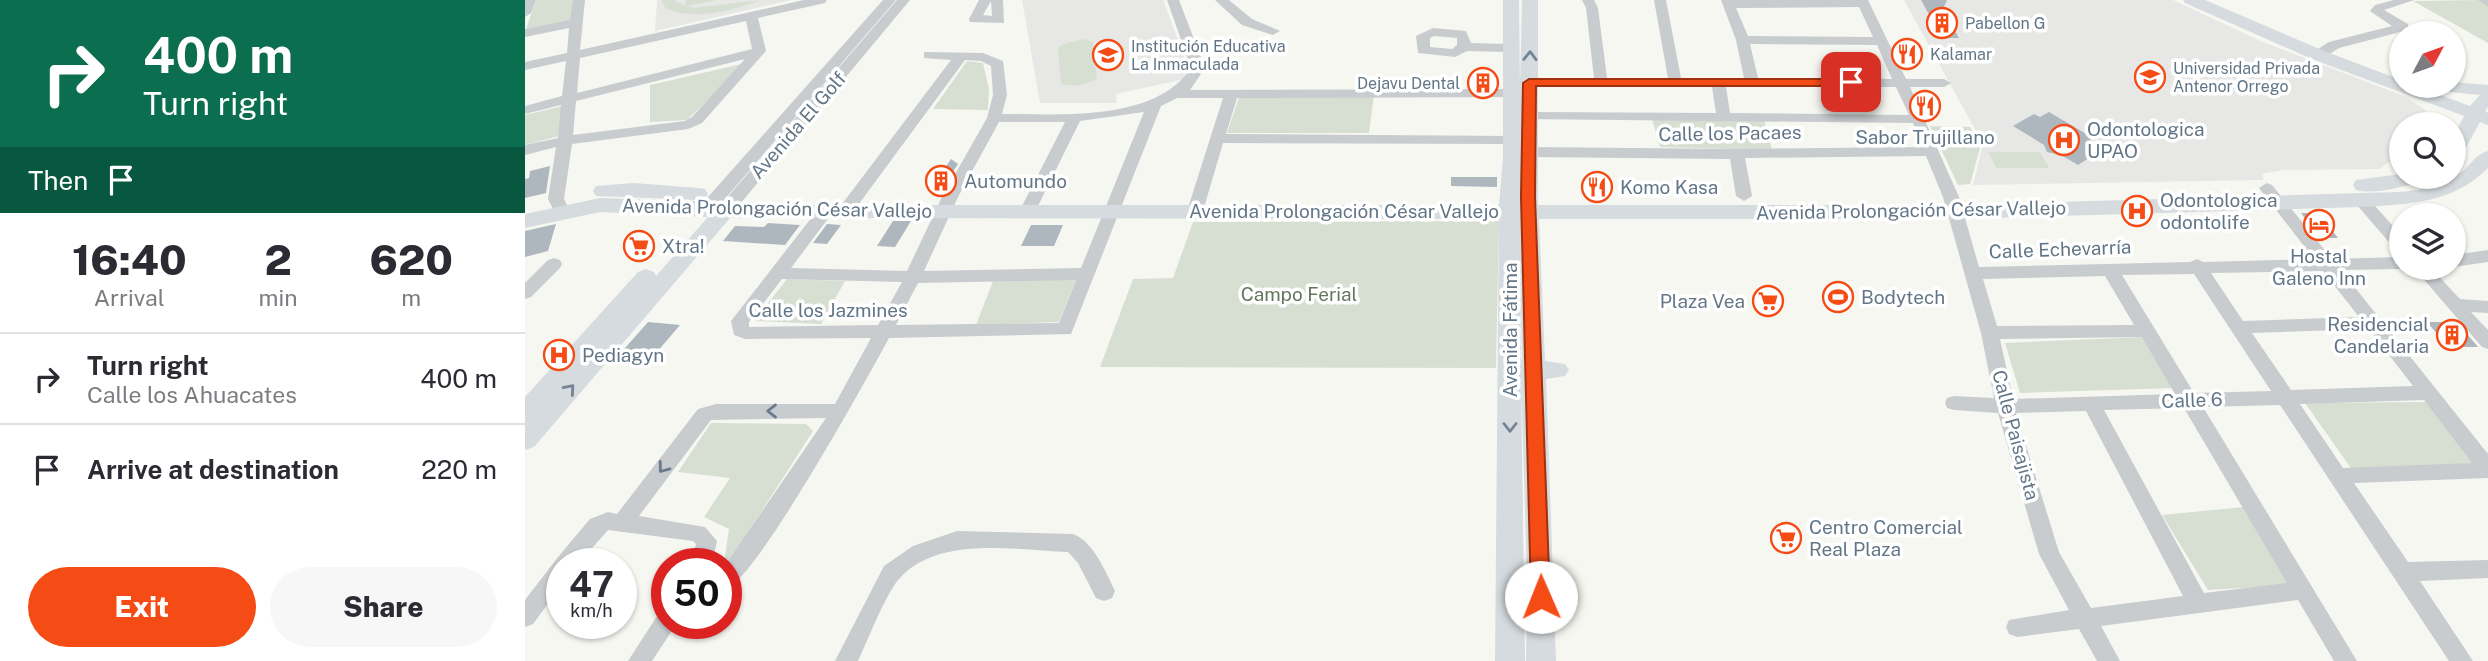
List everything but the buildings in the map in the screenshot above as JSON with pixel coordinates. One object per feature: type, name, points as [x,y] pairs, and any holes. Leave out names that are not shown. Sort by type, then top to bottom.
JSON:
[{"type":"main road","name":"Avenida Fátima","points":[[1511,0],[1508,48],[1530,116],[1530,152],[1519,204]]},
{"type":"main road","name":"Avenida Fátima","points":[[1530,0],[1514,140],[1533,369],[1541,576],[1541,661]]},
{"type":"main road","points":[[2191,0],[2389,76]]},
{"type":"main road","points":[[2218,0],[2323,51]]},
{"type":"main road","points":[[2466,97],[2484,105]]},
{"type":"main road","points":[[2422,98],[2438,112]]},
{"type":"main road","points":[[2460,98],[2484,105]]},
{"type":"main road","points":[[2464,98],[2484,105]]},
{"type":"main road","points":[[2466,129],[2484,105]]},
{"type":"main road","points":[[2466,147],[2488,156]]},
{"type":"main road","name":"Avenida Prolongación César Vallejo","points":[[2274,195],[2361,200],[2409,197],[2439,191],[2465,180],[2488,156]]},
{"type":"main road","name":"Avenida Prolongación César Vallejo","points":[[1594,204],[1744,196],[1840,204],[1876,212],[1953,204],[2274,195],[2389,183]]},
{"type":"main road","points":[[1876,212],[1879,202],[1908,201],[1912,197]]},
{"type":"main road","name":"Avenida Prolongación César Vallejo","points":[[525,207],[721,203],[842,207],[1115,203],[1840,204],[1912,197],[1953,204]]},
{"type":"main road","name":"Avenida Prolongación César Vallejo","points":[[721,203],[842,207]]},
{"type":"main road","name":"Avenida El Golf","points":[[525,440],[531,412],[607,333],[721,203]]},
{"type":"main road","name":"Avenida Prolongación César Vallejo","points":[[525,221],[559,205]]},
{"type":"main road","name":"Avenida Fátima","points":[[1510,661],[1511,575],[1533,369]]},
{"type":"main road","points":[[1511,575],[1541,576]]},
{"type":"street","points":[[525,13],[530,0]]},
{"type":"street","points":[[559,205],[579,0]]},
{"type":"street","points":[[525,66],[821,0]]},
{"type":"street","name":"Avenida El Golf","points":[[721,203],[842,53],[890,0]]},
{"type":"street","name":"Avenida El Golf","points":[[721,203],[859,54],[904,0]]},
{"type":"street","points":[[985,0],[975,19],[999,20],[997,0]]},
{"type":"street","points":[[994,118],[1075,117],[1118,113],[1155,103],[1175,94],[1194,78],[1198,68],[1173,0]]},
{"type":"street","points":[[1221,0],[1247,22],[1273,31]]},
{"type":"street","points":[[1588,0],[1592,8],[1601,82]]},
{"type":"street","points":[[1660,0],[1675,82]]},
{"type":"street","points":[[2323,51],[2403,27],[2376,11],[2408,0]]},
{"type":"street","points":[[1752,82],[1743,40],[1729,2],[1861,2]]},
{"type":"street","name":"Calle Paisajista","points":[[1861,2],[1918,119],[1953,204],[1990,333],[2005,406],[2049,554],[2109,661]]},
{"type":"street","points":[[751,15],[759,51]]},
{"type":"street","points":[[525,33],[576,23]]},
{"type":"street","points":[[1743,40],[1881,41]]},
{"type":"street","points":[[1464,47],[1508,48]]},
{"type":"street","points":[[525,110],[759,51]]},
{"type":"street","points":[[525,150],[565,139],[688,125],[697,120],[759,51]]},
{"type":"street","points":[[842,53],[859,54]]},
{"type":"street","points":[[742,559],[840,411],[885,331],[947,204],[994,118],[1000,96],[998,64],[983,57],[929,55]]},
{"type":"street","name":"Calle los Jazmines","points":[[961,57],[842,207],[776,273],[740,321],[740,330],[745,333],[1065,329],[1087,274]]},
{"type":"street","points":[[1175,94],[1521,88],[1601,82],[1944,83]]},
{"type":"street","points":[[1718,82],[1724,119]]},
{"type":"street","points":[[1198,204],[1231,94]]},
{"type":"street","points":[[776,273],[913,277],[1087,274],[1155,103]]},
{"type":"street","points":[[1530,116],[1918,119]]},
{"type":"street","points":[[1031,204],[1075,117]]},
{"type":"street","points":[[1219,138],[1514,140]]},
{"type":"street","name":"Calle los Pacaes","points":[[1530,152],[1737,154],[1931,151]]},
{"type":"street","points":[[1737,154],[1744,196]]},
{"type":"street","points":[[2274,195],[2430,393],[2481,449],[2488,469],[2337,476]]},
{"type":"street","points":[[2361,200],[2389,232]]},
{"type":"street","points":[[2466,259],[2488,256]]},
{"type":"street","name":"Calle Echevarría","points":[[1971,273],[2197,265],[2389,263]]},
{"type":"street","points":[[528,288],[554,264]]},
{"type":"street","points":[[2197,265],[2462,661]]},
{"type":"street","points":[[2109,268],[2346,661]]},
{"type":"street","points":[[2433,280],[2488,342]]},
{"type":"street","points":[[2456,305],[2488,307]]},
{"type":"street","points":[[2239,327],[2374,323]]},
{"type":"street","points":[[1990,333],[2147,331]]},
{"type":"street","name":"Calle 6","points":[[1954,403],[2005,406],[2430,393]]},
{"type":"street","points":[[2091,403],[2198,603]]},
{"type":"street","points":[[622,523],[705,414],[716,411],[840,411]]},
{"type":"street","points":[[578,548],[597,525],[608,521],[698,533],[707,541],[706,548]]},
{"type":"street","points":[[846,661],[891,573],[920,552],[957,540],[1073,542],[1085,556],[1104,591]]},
{"type":"street","points":[[2401,572],[2488,569]]},
{"type":"street","points":[[525,617],[546,589]]},
{"type":"street","points":[[2017,627],[2304,590]]},
{"type":"street","points":[[639,661],[654,639]]},
{"type":"shaded area","points":[[657,0],[792,0],[655,31]]},
{"type":"shaded area","name":"Institución Educativa La Inmaculada","points":[[1022,0],[1163,0],[1190,72],[1184,79],[1116,94],[1117,103],[1040,103]]},
{"type":"shaded area","name":"Universidad Privada Antenor Orrego","points":[[1904,0],[2173,0],[2263,42],[2389,90],[2389,98],[2407,98],[2427,112],[2389,112],[2389,162],[2380,169],[2284,170],[2262,174],[2264,180],[1973,185],[1982,148],[1977,133]]},
{"type":"green space","points":[[536,0],[574,0],[572,20],[526,29]]},
{"type":"green space","points":[[661,0],[674,0],[685,6],[686,0],[717,0],[688,6],[694,8],[760,0],[725,11],[689,14],[666,9]]},
{"type":"green space","points":[[2481,0],[2488,4],[2488,43],[2466,31],[2466,21],[2449,21],[2413,1]]},
{"type":"green space","points":[[1085,39],[1093,42],[1097,79],[1079,85],[1061,84],[1058,48],[1063,44]]},
{"type":"green space","points":[[967,61],[983,63],[989,90],[988,110],[933,109]]},
{"type":"green space","points":[[746,63],[687,120],[650,122],[650,85]]},
{"type":"green space","points":[[1240,94],[1374,95],[1369,133],[1227,133]]},
{"type":"green space","points":[[563,106],[559,136],[525,145],[525,115]]},
{"type":"green space","points":[[1652,119],[1764,120],[1772,150],[1660,147]]},
{"type":"green space","points":[[1930,126],[1970,127],[1980,148],[1970,184],[1958,185]]},
{"type":"green space","points":[[1988,152],[2040,152],[2049,168],[1996,168]]},
{"type":"green space","name":"Campo Ferial","points":[[1499,221],[1496,368],[1100,367],[1133,279],[1173,278],[1193,222]]},
{"type":"green space","points":[[787,279],[845,281],[821,324],[754,321]]},
{"type":"green space","points":[[1076,279],[1059,322],[976,325],[993,281]]},
{"type":"green space","points":[[2144,337],[2174,388],[2020,393],[2005,343]]},
{"type":"green space","points":[[2427,402],[2473,463],[2355,474],[2305,403]]},
{"type":"green space","points":[[711,423],[806,424],[813,431],[738,548],[726,548],[729,529],[704,517],[730,478],[678,472]]},
{"type":"green space","points":[[2243,507],[2292,585],[2208,590],[2162,515]]},
{"type":"place","name":"Pabellon G","points":[[1942,23]]},
{"type":"place","name":"Kalamar","points":[[1907,54]]},
{"type":"place","name":"Institución Educativa La Inmaculada","points":[[1108,55]]},
{"type":"place","name":"Universidad Privada Antenor Orrego","points":[[2150,77]]},
{"type":"place","name":"Dejavu Dental","points":[[1483,83]]},
{"type":"place","name":"Sabor Trujillano","points":[[1925,106]]},
{"type":"place","name":"Odontologica UPAO","points":[[2064,140]]},
{"type":"place","name":"Automundo","points":[[941,181]]},
{"type":"place","name":"Komo Kasa","points":[[1597,187]]},
{"type":"place","name":"Odontologica odontolife","points":[[2137,211]]},
{"type":"place","name":"Hostal Galeno Inn","points":[[2319,225]]},
{"type":"place","name":"Xtra!","points":[[639,246]]},
{"type":"place","name":"Bodytech","points":[[1838,297]]},
{"type":"place","name":"Plaza Vea","points":[[1768,301]]},
{"type":"place","name":"Residencial Candelaria","points":[[2452,335]]},
{"type":"place","name":"Pediagyn","points":[[559,355]]},
{"type":"place","name":"Centro Comercial Real Plaza","points":[[1786,538]]},
{"type":"route","points":[[1541,597],[1528,197],[1529,83],[1851,82]]}]
